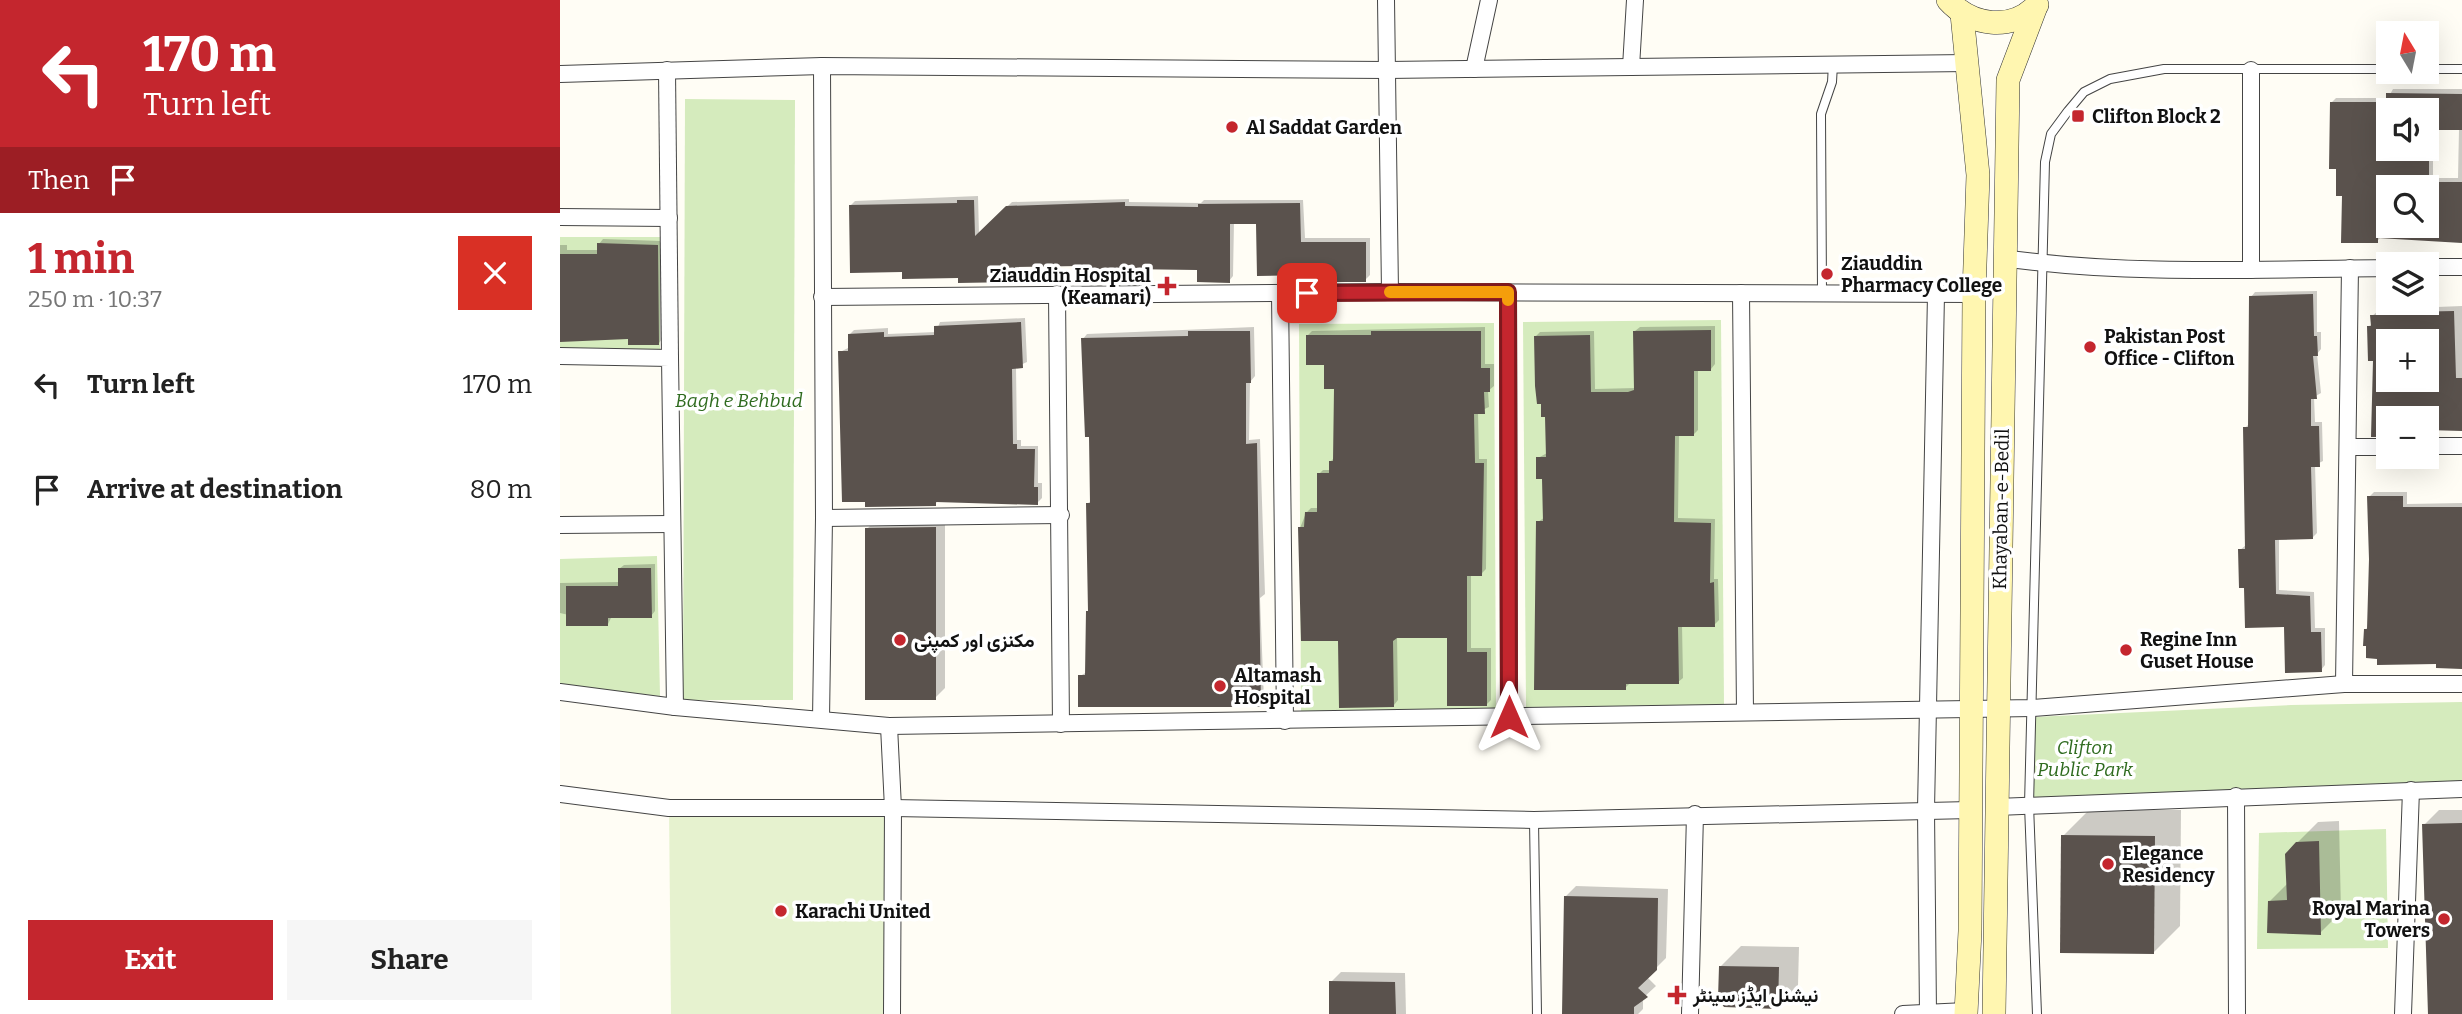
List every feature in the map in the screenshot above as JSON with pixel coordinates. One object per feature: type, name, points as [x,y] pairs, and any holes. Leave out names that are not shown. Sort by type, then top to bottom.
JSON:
[{"type":"main road","points":[[1951,4],[1987,24],[2012,22],[2038,4]]},
{"type":"main road","name":"Khayaban-e-Bedil","points":[[1951,4],[1968,63],[1979,175],[1974,294],[1972,709],[1966,1012]]},
{"type":"main road","name":"Khayaban-e-Bedil","points":[[1994,1014],[2003,258],[2008,80],[2038,4]]},
{"type":"street","points":[[1386,0],[1390,292]]},
{"type":"street","points":[[1474,69],[1489,0]]},
{"type":"street","points":[[1631,67],[1634,0]]},
{"type":"street","points":[[560,74],[822,66],[1387,70],[1968,63]]},
{"type":"street","points":[[821,719],[824,518],[822,66]]},
{"type":"street","points":[[667,70],[676,707]]},
{"type":"street","points":[[2251,70],[2251,270]]},
{"type":"street","points":[[560,217],[669,218]]},
{"type":"street","points":[[2003,258],[2042,264],[2251,270],[2376,268]]},
{"type":"street","points":[[2439,267],[2462,267]]},
{"type":"street","points":[[2344,684],[2350,268]]},
{"type":"street","points":[[822,297],[1390,292],[1974,294]]},
{"type":"street","points":[[1508,292],[1509,717]]},
{"type":"street","points":[[1280,293],[1285,721]]},
{"type":"street","points":[[1741,293],[1745,712]]},
{"type":"street","points":[[1928,1012],[1926,810],[1937,294]]},
{"type":"street","points":[[1057,295],[1061,724]]},
{"type":"street","points":[[560,356],[670,358]]},
{"type":"street","points":[[2439,446],[2462,446]]},
{"type":"street","points":[[2348,447],[2376,447]]},
{"type":"street","points":[[824,518],[1061,515]]},
{"type":"street","points":[[560,525],[672,524]]},
{"type":"street","points":[[560,692],[676,707],[889,726],[1998,709],[2344,684],[2462,684]]},
{"type":"street","points":[[889,726],[893,808],[892,1014]]},
{"type":"street","points":[[1997,807],[2462,789]]},
{"type":"street","points":[[2403,1014],[2410,790]]},
{"type":"street","points":[[560,794],[669,808],[893,808],[1534,820],[1695,814],[1970,810]]},
{"type":"street","points":[[2236,796],[2237,1014]]},
{"type":"street","points":[[1690,1014],[1695,814]]},
{"type":"street","points":[[1903,1014],[1966,1012]]},
{"type":"lane","points":[[1822,293],[1821,114],[1832,82],[1833,64]]},
{"type":"lane","points":[[2037,1014],[2029,805],[2045,162],[2051,134],[2084,92],[2110,79],[2164,69],[2376,69]]},
{"type":"lane","points":[[2440,69],[2462,69]]},
{"type":"lane","points":[[1534,820],[1537,1014]]},
{"type":"green space","name":"Bagh e Behbud","points":[[685,99],[795,100],[793,700],[683,700]]},
{"type":"green space","points":[[560,237],[660,237],[660,351],[560,350]]},
{"type":"green space","points":[[1721,320],[1724,705],[1526,707],[1523,322]]},
{"type":"green space","points":[[1494,323],[1496,710],[1301,711],[1299,324]]},
{"type":"green space","points":[[657,556],[660,696],[560,685],[560,559]]},
{"type":"green space","name":"Clifton Public Park","points":[[2462,702],[2462,785],[2030,805],[2034,717],[2291,705]]},
{"type":"green space","name":"Karachi United","points":[[669,808],[893,808],[892,1014],[671,1014]]},
{"type":"green space","points":[[2386,829],[2388,948],[2257,949],[2259,833]]},
{"type":"building","points":[[2386,93],[2462,94],[2462,130],[2439,130],[2439,98],[2386,98]]},
{"type":"building","points":[[2330,102],[2376,102],[2376,161],[2429,161],[2429,175],[2376,175],[2378,243],[2341,243],[2342,196],[2336,196],[2336,169],[2329,169]]},
{"type":"building","points":[[2439,182],[2462,182],[2462,243],[2378,238],[2439,238]]},
{"type":"building","points":[[957,200],[974,200],[975,236],[1006,206],[1125,202],[1125,206],[1198,207],[1198,204],[1300,203],[1301,242],[1366,242],[1366,282],[1311,282],[1311,275],[1257,276],[1256,224],[1230,224],[1230,283],[1197,282],[1197,270],[1126,269],[1126,283],[1080,283],[1079,266],[1015,267],[1015,282],[958,283],[958,278],[902,279],[902,272],[850,273],[849,205],[957,203]]},
{"type":"building","points":[[597,243],[658,245],[659,345],[628,345],[628,339],[560,342],[560,254],[597,254]]},
{"type":"building","points":[[2313,294],[2314,336],[2317,336],[2318,356],[2313,356],[2317,399],[2311,399],[2311,426],[2319,426],[2320,467],[2311,467],[2313,539],[2275,540],[2276,594],[2310,596],[2311,632],[2321,632],[2322,672],[2285,673],[2284,627],[2245,628],[2244,588],[2239,588],[2238,549],[2245,549],[2243,427],[2248,427],[2249,296]]},
{"type":"building","points":[[2439,311],[2454,311],[2456,378],[2462,378],[2462,431],[2439,430],[2439,406],[2376,406],[2376,437],[2371,437],[2373,361],[2368,361],[2367,326],[2371,326],[2370,315],[2439,315]]},
{"type":"building","points":[[1021,322],[1023,368],[1012,369],[1013,444],[1017,444],[1017,449],[1035,449],[1034,487],[1038,487],[1038,505],[936,502],[936,506],[865,507],[865,502],[842,502],[838,351],[848,351],[848,334],[884,332],[884,337],[934,335],[934,326]]},
{"type":"building","points":[[1711,330],[1711,371],[1694,371],[1694,436],[1675,436],[1674,522],[1711,523],[1710,583],[1714,582],[1715,627],[1678,627],[1679,684],[1626,684],[1626,690],[1534,690],[1536,521],[1543,521],[1542,479],[1536,479],[1536,457],[1546,457],[1545,417],[1541,417],[1541,404],[1537,404],[1535,386],[1534,336],[1590,335],[1591,392],[1628,392],[1634,390],[1633,331]]},
{"type":"building","points":[[1188,331],[1250,331],[1251,383],[1246,383],[1246,444],[1257,443],[1261,707],[1078,707],[1078,675],[1085,675],[1088,611],[1086,503],[1090,503],[1089,437],[1085,437],[1081,338],[1188,336]]},
{"type":"building","points":[[1371,331],[1481,331],[1481,368],[1490,368],[1490,392],[1484,392],[1485,414],[1474,414],[1475,463],[1484,463],[1482,576],[1467,576],[1467,652],[1487,652],[1487,706],[1447,706],[1447,638],[1397,638],[1393,641],[1394,707],[1339,708],[1338,641],[1301,641],[1298,527],[1304,527],[1305,512],[1317,512],[1317,473],[1329,473],[1329,461],[1333,461],[1334,389],[1324,389],[1324,365],[1306,365],[1306,335],[1371,335]]},
{"type":"building","points":[[2367,496],[2403,496],[2403,507],[2462,507],[2462,669],[2436,668],[2436,664],[2377,665],[2377,659],[2366,658],[2366,646],[2363,646],[2364,629],[2367,629],[2369,559]]},
{"type":"building","points":[[936,527],[936,700],[865,700],[865,528]]},
{"type":"building","points":[[618,568],[651,568],[652,618],[608,618],[608,626],[566,626],[566,586],[618,586]]},
{"type":"building","name":"Royal Marina Towers","points":[[2462,823],[2462,1014],[2428,1014],[2422,824]]},
{"type":"building","points":[[2061,835],[2155,836],[2154,954],[2060,953]]},
{"type":"building","points":[[2319,841],[2321,935],[2267,933],[2268,901],[2287,900],[2285,854],[2296,842]]},
{"type":"building","points":[[1564,896],[1658,898],[1657,970],[1638,988],[1648,997],[1634,1007],[1634,1014],[1562,1014]]},
{"type":"building","points":[[1719,966],[1779,967],[1778,1009],[1724,1007],[1718,999]]},
{"type":"building","points":[[1329,981],[1395,982],[1396,1014],[1329,1014]]},
{"type":"slow traffic","points":[[1390,292],[1508,292],[1508,300]]},
{"type":"place","name":"Clifton Block 2","points":[[2078,116]]},
{"type":"place","name":"Al Saddat Garden","points":[[1232,127]]},
{"type":"place","name":"Ziauddin Pharmacy College","points":[[1827,274]]},
{"type":"place","name":"Ziauddin Hospital (Keamari)","points":[[1167,286]]},
{"type":"place","name":"Pakistan Post Office - Clifton","points":[[2090,347]]},
{"type":"place","name":"مکنزی اور کمپنی","points":[[900,640]]},
{"type":"place","name":"Regine Inn Guset House","points":[[2126,650]]},
{"type":"place","name":"Altamash Hospital","points":[[1220,686]]},
{"type":"place","name":"Elegance Residency","points":[[2108,864]]},
{"type":"place","name":"Karachi United","points":[[781,911]]},
{"type":"place","name":"Royal Marina Towers","points":[[2444,919]]},
{"type":"place","name":"نیشنل ایڈز سینٹر","points":[[1677,995]]},
{"type":"route","points":[[1307,293],[1508,292],[1509,717]]}]
